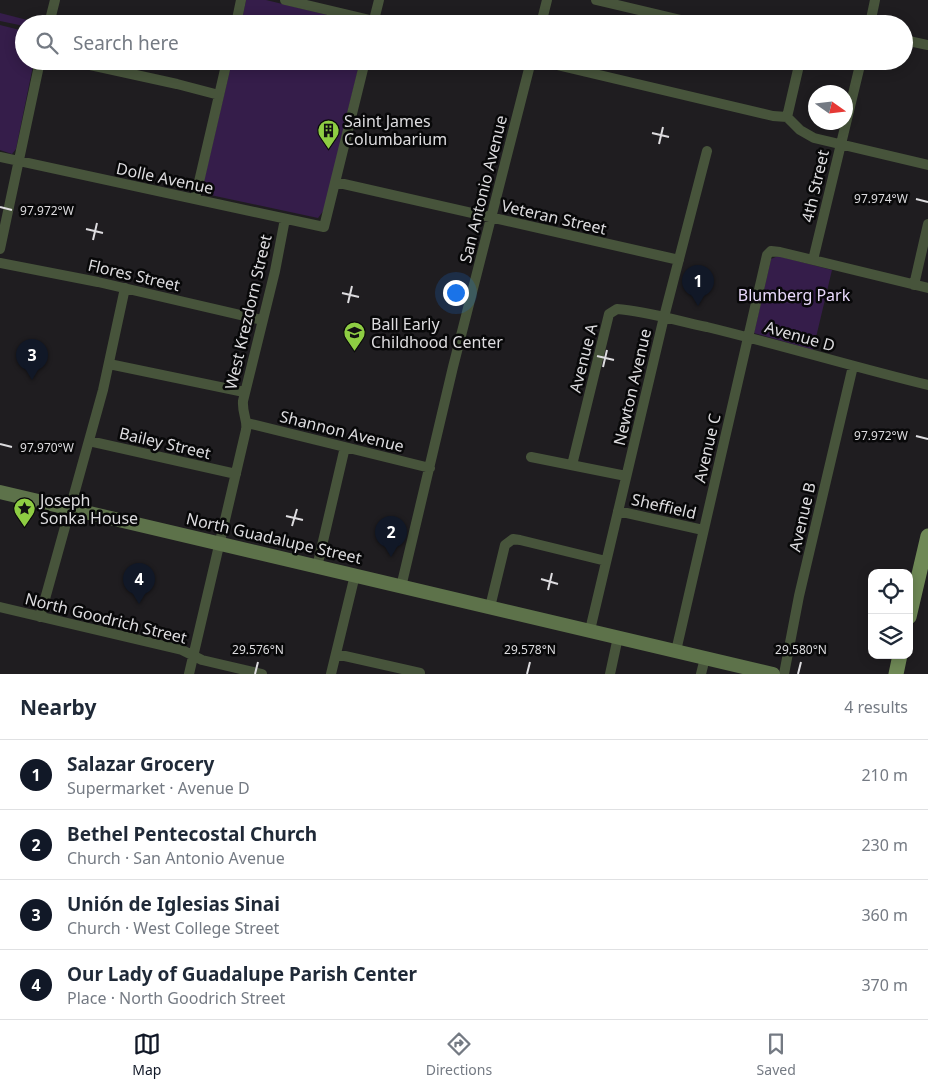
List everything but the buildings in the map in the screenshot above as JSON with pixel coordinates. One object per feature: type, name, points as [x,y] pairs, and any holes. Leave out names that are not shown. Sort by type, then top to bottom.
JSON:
[{"type":"main road","points":[[909,614],[928,536]]},
{"type":"main road","points":[[896,674],[899,659]]},
{"type":"street","points":[[51,15],[55,0]]},
{"type":"street","points":[[238,15],[241,0]]},
{"type":"street","points":[[285,0],[346,15]]},
{"type":"street","points":[[376,15],[379,0]]},
{"type":"street","points":[[543,15],[547,0]]},
{"type":"street","points":[[596,0],[660,15]]},
{"type":"street","points":[[872,15],[875,0]]},
{"type":"street","points":[[913,42],[928,45]]},
{"type":"street","points":[[0,249],[38,70]]},
{"type":"street","points":[[113,70],[219,95]]},
{"type":"street","points":[[195,199],[225,70]]},
{"type":"street","points":[[335,182],[362,70]]},
{"type":"street","name":"San Antonio Avenue","points":[[401,587],[529,70]]},
{"type":"street","points":[[578,70],[782,118],[788,117]]},
{"type":"street","points":[[788,117],[798,70]]},
{"type":"street","name":"4th Street","points":[[813,260],[859,70]]},
{"type":"street","points":[[788,117],[800,130],[814,138],[928,165]]},
{"type":"street","name":"Newton Avenue","points":[[590,630],[664,317],[707,151]]},
{"type":"street","name":"Dolle Avenue","points":[[0,157],[324,227],[335,182]]},
{"type":"street","name":"Veteran Street","points":[[335,182],[679,260]]},
{"type":"street","name":"West Krezdorn Street","points":[[189,674],[247,423],[242,414],[244,392],[273,278],[285,219]]},
{"type":"street","points":[[914,285],[928,224]]},
{"type":"street","name":"Avenue C","points":[[676,651],[764,264],[769,253],[775,251],[813,260]]},
{"type":"street","points":[[813,260],[928,288]]},
{"type":"street","name":"Flores Street","points":[[0,263],[126,288],[262,320]]},
{"type":"street","points":[[40,617],[109,364],[126,288]]},
{"type":"street","name":"Avenue A","points":[[572,465],[609,314],[617,309],[664,317]]},
{"type":"street","name":"Avenue D","points":[[664,317],[748,337],[928,385]]},
{"type":"street","points":[[109,364],[244,392]]},
{"type":"street","name":"Avenue B","points":[[784,674],[799,596],[852,366]]},
{"type":"street","name":"Shannon Avenue","points":[[247,423],[430,468]]},
{"type":"street","name":"Bailey Street","points":[[88,441],[236,474]]},
{"type":"street","points":[[317,566],[345,447]]},
{"type":"street","points":[[531,457],[626,476]]},
{"type":"street","name":"North Guadalupe Street","points":[[0,492],[773,674]]},
{"type":"street","name":"Sheffield","points":[[618,511],[703,530]]},
{"type":"street","points":[[490,607],[504,550],[510,540],[520,540],[606,561]]},
{"type":"street","points":[[331,674],[355,575]]},
{"type":"street","name":"North Goodrich Street","points":[[0,607],[182,650],[202,660],[262,674]]},
{"type":"street","points":[[610,674],[618,637]]},
{"type":"street","points":[[336,654],[420,673]]},
{"type":"street","points":[[701,674],[705,658]]},
{"type":"green space","points":[[246,0],[266,0],[328,15],[243,15]]},
{"type":"green space","points":[[0,13],[15,17],[15,24],[0,21]]},
{"type":"green space","points":[[0,25],[15,29],[15,70],[32,70],[16,149],[12,154],[0,150]]},
{"type":"green space","points":[[230,70],[358,70],[324,210],[318,218],[201,193]]},
{"type":"green space","name":"Blumberg Park","points":[[778,256],[832,270],[813,350],[754,333],[771,259]]},
{"type":"place","name":"Saint James Columbarium","points":[[328,149]]},
{"type":"place","name":"Salazar Grocery","points":[[698,306]]},
{"type":"place","name":"Ball Early Childhood Center","points":[[355,352]]},
{"type":"place","name":"Unión de Iglesias Sinai","points":[[32,380]]},
{"type":"place","name":"Joseph Sonka House","points":[[24,528]]},
{"type":"place","name":"Bethel Pentecostal Church","points":[[391,557]]},
{"type":"place","name":"Our Lady of Guadalupe Parish Center","points":[[139,604]]}]
